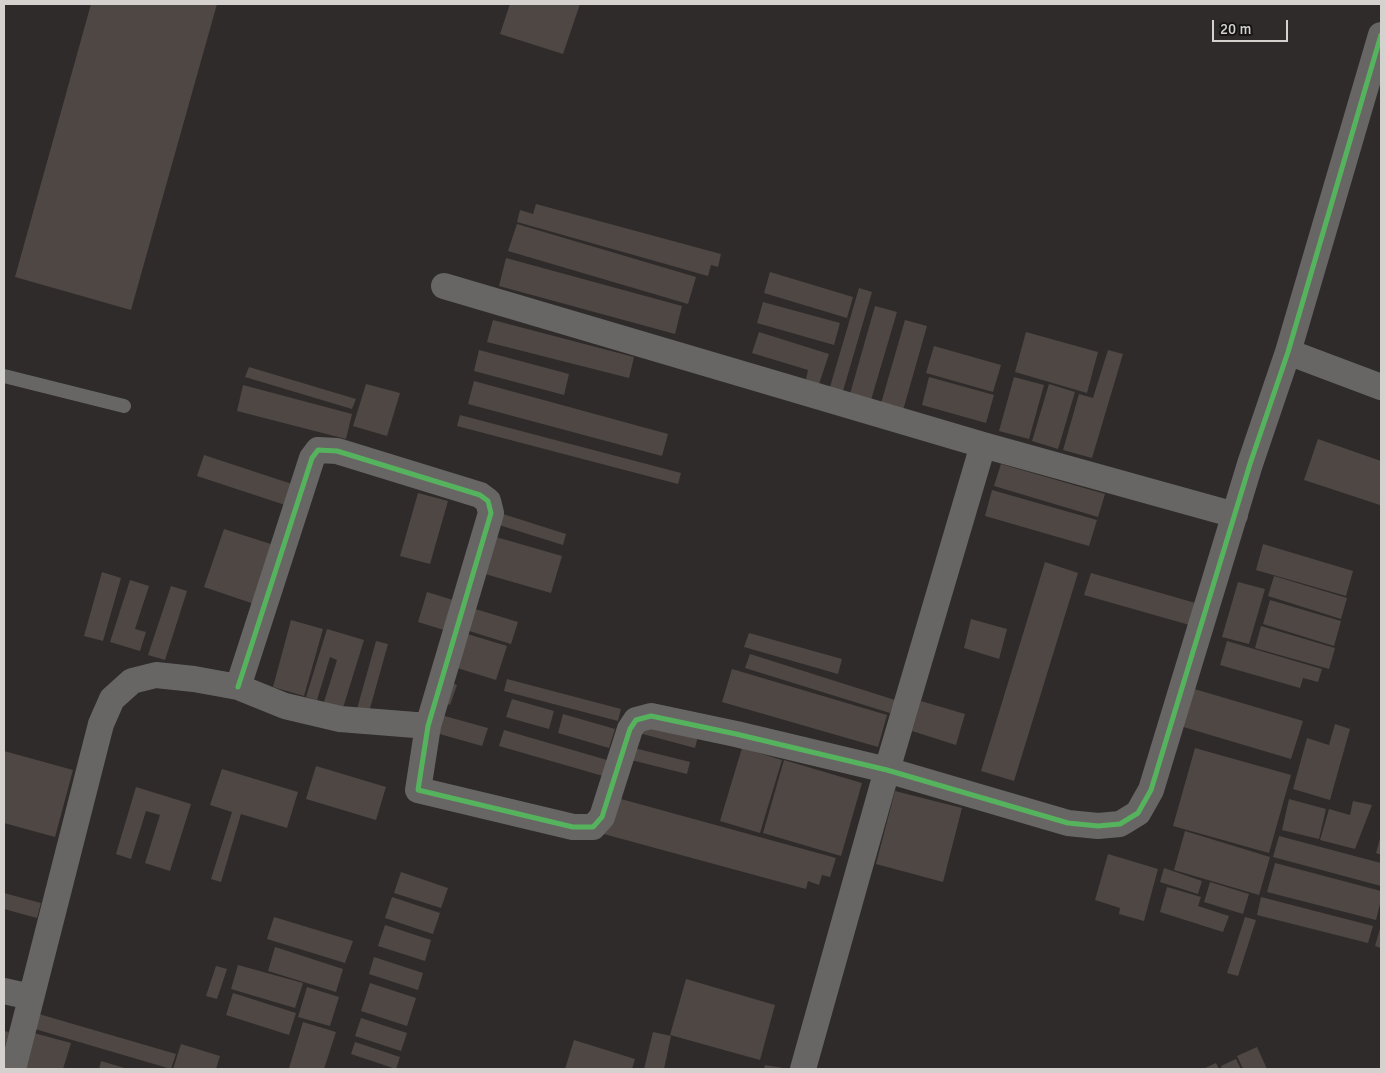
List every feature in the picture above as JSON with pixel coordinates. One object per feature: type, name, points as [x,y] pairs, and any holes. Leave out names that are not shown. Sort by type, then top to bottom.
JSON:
[{"type":"street","points":[[238,687],[312,458],[318,450],[337,451],[480,495],[488,501],[491,513],[428,726],[418,790],[573,827],[593,827],[602,817],[630,730],[636,720],[651,716],[887,770],[1068,823],[1098,826],[1120,824],[1138,813],[1151,790],[1250,464],[1288,352],[1381,35]]},
{"type":"street","points":[[444,286],[983,445],[1235,515]]},
{"type":"street","points":[[1288,352],[1381,387]]},
{"type":"street","points":[[803,1069],[887,770],[983,445]]},
{"type":"street","points":[[13,1069],[101,724],[112,699],[132,681],[156,675],[194,678],[238,687],[284,706],[340,719],[428,726]]},
{"type":"street","points":[[4,990],[31,997]]},
{"type":"lane","points":[[4,376],[124,406]]},
{"type":"building","points":[[91,4],[217,4],[131,310],[15,277]]},
{"type":"building","points":[[510,4],[580,4],[563,54],[500,34]]},
{"type":"building","points":[[536,204],[721,254],[718,267],[711,265],[708,276],[517,222],[520,210],[533,214]]},
{"type":"building","points":[[517,224],[696,277],[688,304],[508,251]]},
{"type":"building","points":[[506,258],[682,306],[675,334],[499,286]]},
{"type":"building","points":[[770,272],[853,297],[847,318],[764,293]]},
{"type":"building","points":[[859,288],[872,292],[843,391],[830,387]]},
{"type":"building","points":[[763,302],[840,323],[834,345],[757,323]]},
{"type":"building","points":[[875,306],[897,312],[871,400],[850,394]]},
{"type":"building","points":[[493,320],[634,357],[629,378],[487,342]]},
{"type":"building","points":[[905,320],[927,326],[902,414],[880,407]]},
{"type":"building","points":[[759,332],[829,354],[819,384],[806,379],[808,370],[752,353]]},
{"type":"building","points":[[1026,332],[1098,352],[1087,393],[1015,372]]},
{"type":"building","points":[[934,346],[1001,365],[993,392],[926,373]]},
{"type":"building","points":[[479,350],[569,374],[564,395],[474,371]]},
{"type":"building","points":[[1108,350],[1123,354],[1092,458],[1063,450],[1079,394],[1093,398]]},
{"type":"building","points":[[249,367],[356,399],[352,409],[245,377]]},
{"type":"building","points":[[929,377],[994,395],[986,423],[922,405]]},
{"type":"building","points":[[1014,377],[1044,385],[1029,439],[999,431]]},
{"type":"building","points":[[474,381],[668,434],[662,456],[468,404]]},
{"type":"building","points":[[366,384],[400,393],[387,436],[353,426]]},
{"type":"building","points":[[1049,384],[1075,392],[1058,449],[1032,441]]},
{"type":"building","points":[[243,385],[352,414],[346,439],[237,411]]},
{"type":"building","points":[[460,415],[681,473],[678,484],[457,426]]},
{"type":"building","points":[[1318,439],[1381,461],[1380,505],[1304,480]]},
{"type":"building","points":[[204,455],[292,484],[285,505],[197,476]]},
{"type":"building","points":[[1001,464],[1105,494],[1098,517],[994,486]]},
{"type":"building","points":[[992,490],[1097,520],[1089,546],[985,516]]},
{"type":"building","points":[[418,493],[448,501],[430,564],[400,556]]},
{"type":"building","points":[[503,514],[566,534],[563,545],[499,525]]},
{"type":"building","points":[[224,529],[277,546],[257,605],[204,587]]},
{"type":"building","points":[[496,537],[562,556],[551,593],[485,574]]},
{"type":"building","points":[[1263,544],[1353,571],[1346,596],[1256,570]]},
{"type":"building","points":[[1045,562],[1078,573],[1014,781],[981,771]]},
{"type":"building","points":[[102,572],[121,578],[103,641],[84,636]]},
{"type":"building","points":[[1091,573],[1199,604],[1193,626],[1084,595]]},
{"type":"building","points":[[1274,576],[1347,598],[1341,619],[1268,596]]},
{"type":"building","points":[[130,580],[149,586],[135,629],[146,632],[140,651],[110,642]]},
{"type":"building","points":[[1238,582],[1265,589],[1249,644],[1222,637]]},
{"type":"building","points":[[171,586],[187,591],[165,660],[148,655]]},
{"type":"building","points":[[427,592],[453,600],[444,630],[418,622]]},
{"type":"building","points":[[1270,600],[1341,621],[1334,646],[1263,624]]},
{"type":"building","points":[[472,608],[518,622],[511,644],[466,630]]},
{"type":"building","points":[[971,619],[1007,629],[999,659],[964,648]]},
{"type":"building","points":[[291,620],[323,629],[304,696],[273,687]]},
{"type":"building","points":[[1261,626],[1335,648],[1329,669],[1255,648]]},
{"type":"building","points":[[327,629],[364,640],[343,708],[324,702],[337,660],[330,657],[317,700],[306,697]]},
{"type":"building","points":[[464,633],[507,646],[496,680],[454,667]]},
{"type":"building","points":[[749,633],[842,659],[838,674],[744,647]]},
{"type":"building","points":[[376,641],[388,644],[369,712],[357,709]]},
{"type":"building","points":[[1227,641],[1322,669],[1318,682],[1303,678],[1300,688],[1220,665]]},
{"type":"building","points":[[750,654],[895,700],[890,713],[745,668]]},
{"type":"building","points":[[732,669],[887,715],[878,747],[722,702]]},
{"type":"building","points":[[507,679],[621,709],[618,721],[504,691]]},
{"type":"building","points":[[450,682],[457,685],[450,705],[443,702]]},
{"type":"building","points":[[1191,688],[1303,721],[1291,759],[1180,726]]},
{"type":"building","points":[[512,699],[554,711],[549,729],[506,717]]},
{"type":"building","points":[[921,701],[965,714],[956,745],[912,731]]},
{"type":"building","points":[[563,714],[615,729],[609,748],[558,733]]},
{"type":"building","points":[[441,715],[488,728],[482,746],[436,733]]},
{"type":"building","points":[[643,720],[698,736],[695,748],[639,733]]},
{"type":"building","points":[[1335,724],[1350,729],[1330,800],[1293,789],[1307,738],[1329,745]]},
{"type":"building","points":[[504,730],[607,760],[603,776],[499,746]]},
{"type":"building","points":[[626,746],[690,762],[687,774],[623,758]]},
{"type":"building","points":[[742,748],[782,760],[760,833],[720,821]]},
{"type":"building","points":[[1195,748],[1291,775],[1269,853],[1173,826]]},
{"type":"building","points":[[4,751],[73,770],[55,837],[4,823]]},
{"type":"building","points":[[784,760],[862,783],[841,856],[763,833]]},
{"type":"building","points":[[316,766],[386,787],[376,820],[306,799]]},
{"type":"building","points":[[222,769],[298,792],[287,828],[241,814],[221,882],[211,879],[232,812],[210,805]]},
{"type":"building","points":[[136,787],[191,804],[170,871],[145,863],[160,815],[146,811],[131,859],[116,854]]},
{"type":"building","points":[[895,791],[962,808],[943,882],[876,864]]},
{"type":"building","points":[[610,796],[836,858],[830,877],[822,875],[819,885],[808,881],[806,889],[600,833]]},
{"type":"building","points":[[1289,799],[1326,809],[1319,839],[1282,830]]},
{"type":"building","points":[[1353,801],[1372,805],[1355,849],[1320,840],[1329,809],[1350,815]]},
{"type":"building","points":[[1185,831],[1270,857],[1259,895],[1174,870]]},
{"type":"building","points":[[1381,835],[1381,855],[1376,853]]},
{"type":"building","points":[[1279,836],[1381,863],[1381,886],[1273,857]]},
{"type":"building","points":[[1108,854],[1158,869],[1144,921],[1119,914],[1120,908],[1095,900]]},
{"type":"building","points":[[1275,863],[1381,891],[1381,900],[1376,920],[1267,892]]},
{"type":"building","points":[[1164,868],[1202,881],[1198,894],[1160,882]]},
{"type":"building","points":[[401,872],[448,888],[441,908],[394,893]]},
{"type":"building","points":[[1210,882],[1249,894],[1243,914],[1204,902]]},
{"type":"building","points":[[1167,887],[1201,897],[1198,906],[1229,916],[1223,932],[1160,912]]},
{"type":"building","points":[[4,893],[41,903],[37,918],[4,909]]},
{"type":"building","points":[[392,897],[440,913],[433,934],[385,918]]},
{"type":"building","points":[[1261,897],[1373,926],[1368,943],[1257,915]]},
{"type":"building","points":[[274,917],[353,941],[345,963],[267,939]]},
{"type":"building","points":[[1245,917],[1256,920],[1238,976],[1227,973]]},
{"type":"building","points":[[385,925],[431,940],[425,961],[378,946]]},
{"type":"building","points":[[1381,925],[1381,948],[1375,946]]},
{"type":"building","points":[[275,947],[343,969],[336,992],[268,971]]},
{"type":"building","points":[[374,957],[423,973],[418,990],[369,974]]},
{"type":"building","points":[[238,965],[303,983],[295,1008],[231,989]]},
{"type":"building","points":[[216,966],[227,969],[217,999],[206,996]]},
{"type":"building","points":[[686,979],[775,1005],[760,1060],[670,1035]]},
{"type":"building","points":[[370,983],[416,998],[407,1026],[361,1011]]},
{"type":"building","points":[[307,987],[339,997],[330,1026],[298,1017]]},
{"type":"building","points":[[233,993],[296,1013],[289,1035],[226,1015]]},
{"type":"building","points":[[32,1012],[176,1054],[171,1069],[28,1027]]},
{"type":"building","points":[[361,1018],[407,1033],[401,1051],[355,1036]]},
{"type":"building","points":[[303,1022],[336,1032],[324,1069],[289,1068]]},
{"type":"building","points":[[4,1031],[9,1032],[4,1051]]},
{"type":"building","points":[[653,1032],[671,1036],[664,1069],[644,1069]]},
{"type":"building","points":[[34,1033],[71,1043],[63,1069],[24,1069]]},
{"type":"building","points":[[574,1040],[635,1059],[632,1069],[565,1069]]},
{"type":"building","points":[[355,1042],[400,1057],[396,1069],[351,1054]]},
{"type":"building","points":[[181,1044],[220,1056],[216,1069],[173,1069]]},
{"type":"building","points":[[1257,1047],[1267,1069],[1243,1069],[1237,1056]]},
{"type":"building","points":[[1236,1059],[1241,1069],[1222,1069],[1221,1066]]},
{"type":"building","points":[[101,1061],[128,1069],[99,1069]]},
{"type":"building","points":[[1216,1063],[1219,1069],[1203,1069]]},
{"type":"building","points":[[765,1065],[783,1068],[764,1069]]},
{"type":"cycle path","points":[[238,687],[312,458],[318,450],[337,451],[480,495],[488,501],[491,513],[428,726],[418,790],[573,827],[593,827],[602,817],[630,729],[636,720],[651,716],[887,770],[1068,823],[1098,826],[1120,824],[1138,813],[1151,790],[1250,464],[1288,352],[1381,35]]}]
